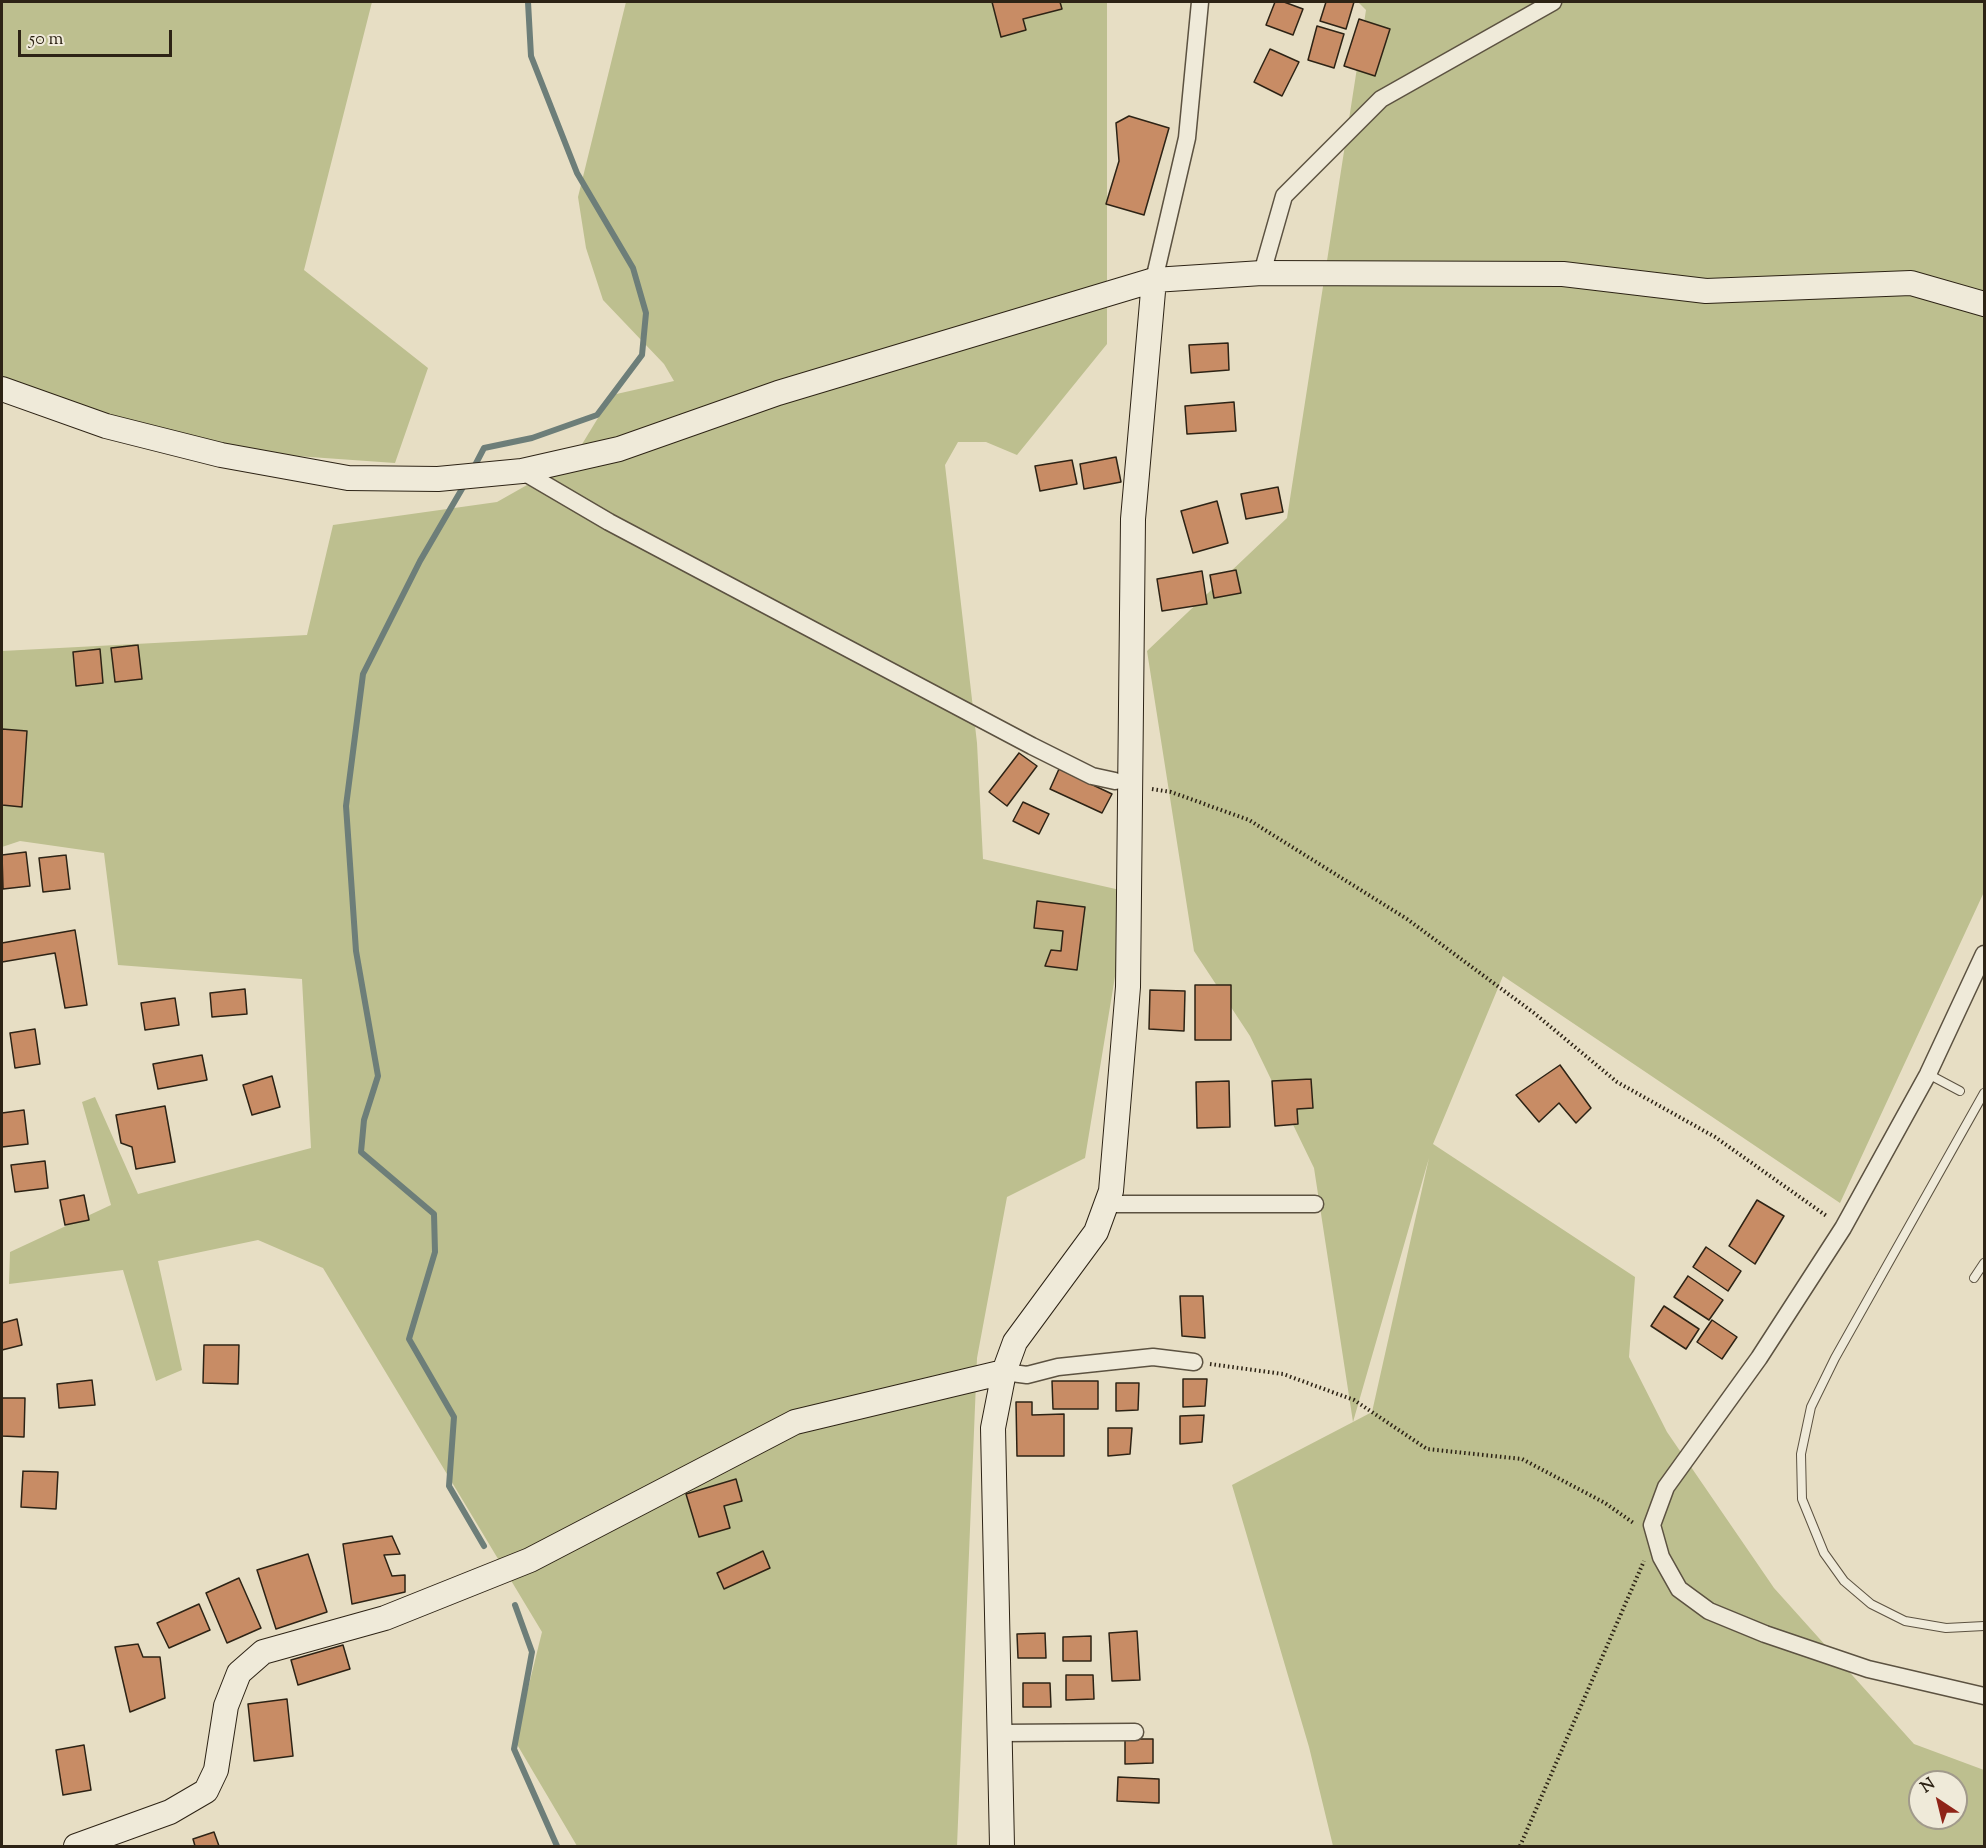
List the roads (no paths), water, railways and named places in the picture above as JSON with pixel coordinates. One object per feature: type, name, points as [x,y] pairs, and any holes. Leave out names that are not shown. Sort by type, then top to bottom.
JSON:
[{"type":"street","points":[[1002,1846],[993,1428],[1004,1372],[1015,1342],[1096,1232],[1111,1191],[1128,987],[1133,519],[1154,280],[1187,138],[1200,2]]},
{"type":"street","points":[[1262,273],[1284,196],[1381,99],[1553,2]]},
{"type":"street","points":[[2,389],[106,426],[221,455],[348,478],[438,479],[522,471],[619,449],[778,393],[1154,280],[1262,273],[1563,274],[1706,291],[1911,283],[1984,304]]},
{"type":"street","points":[[522,471],[609,522],[1032,746],[1092,776],[1115,781]]},
{"type":"street","points":[[1984,954],[1929,1074],[1844,1228],[1759,1358],[1666,1487],[1652,1525],[1661,1557],[1679,1589],[1709,1611],[1765,1634],[1868,1669],[1984,1696]]},
{"type":"street","points":[[1106,1204],[1315,1204]]},
{"type":"street","points":[[76,1846],[170,1812],[206,1791],[216,1770],[226,1706],[239,1673],[263,1652],[385,1618],[449,1590],[530,1560],[795,1422],[1004,1372],[1027,1375],[1058,1367],[1153,1357],[1194,1362]]},
{"type":"street","points":[[1000,1733],[1135,1732]]},
{"type":"lane","points":[[1929,1074],[1960,1091]]},
{"type":"lane","points":[[1984,1093],[1835,1358],[1811,1407],[1801,1454],[1802,1498],[1824,1553],[1844,1581],[1871,1604],[1905,1621],[1946,1628],[1984,1626]]},
{"type":"lane","points":[[1974,1278],[1984,1263]]},
{"type":"waterway","points":[[472,471],[484,448],[532,438],[597,415],[642,355],[646,313],[633,268],[577,173],[531,56],[528,2]]},
{"type":"waterway","points":[[466,482],[420,561],[363,674],[346,806],[356,951],[378,1076],[364,1120],[361,1152],[434,1214],[435,1252],[409,1339],[454,1417],[449,1486],[484,1546]]},
{"type":"waterway","points":[[515,1605],[532,1652],[514,1749],[557,1846]]}]
